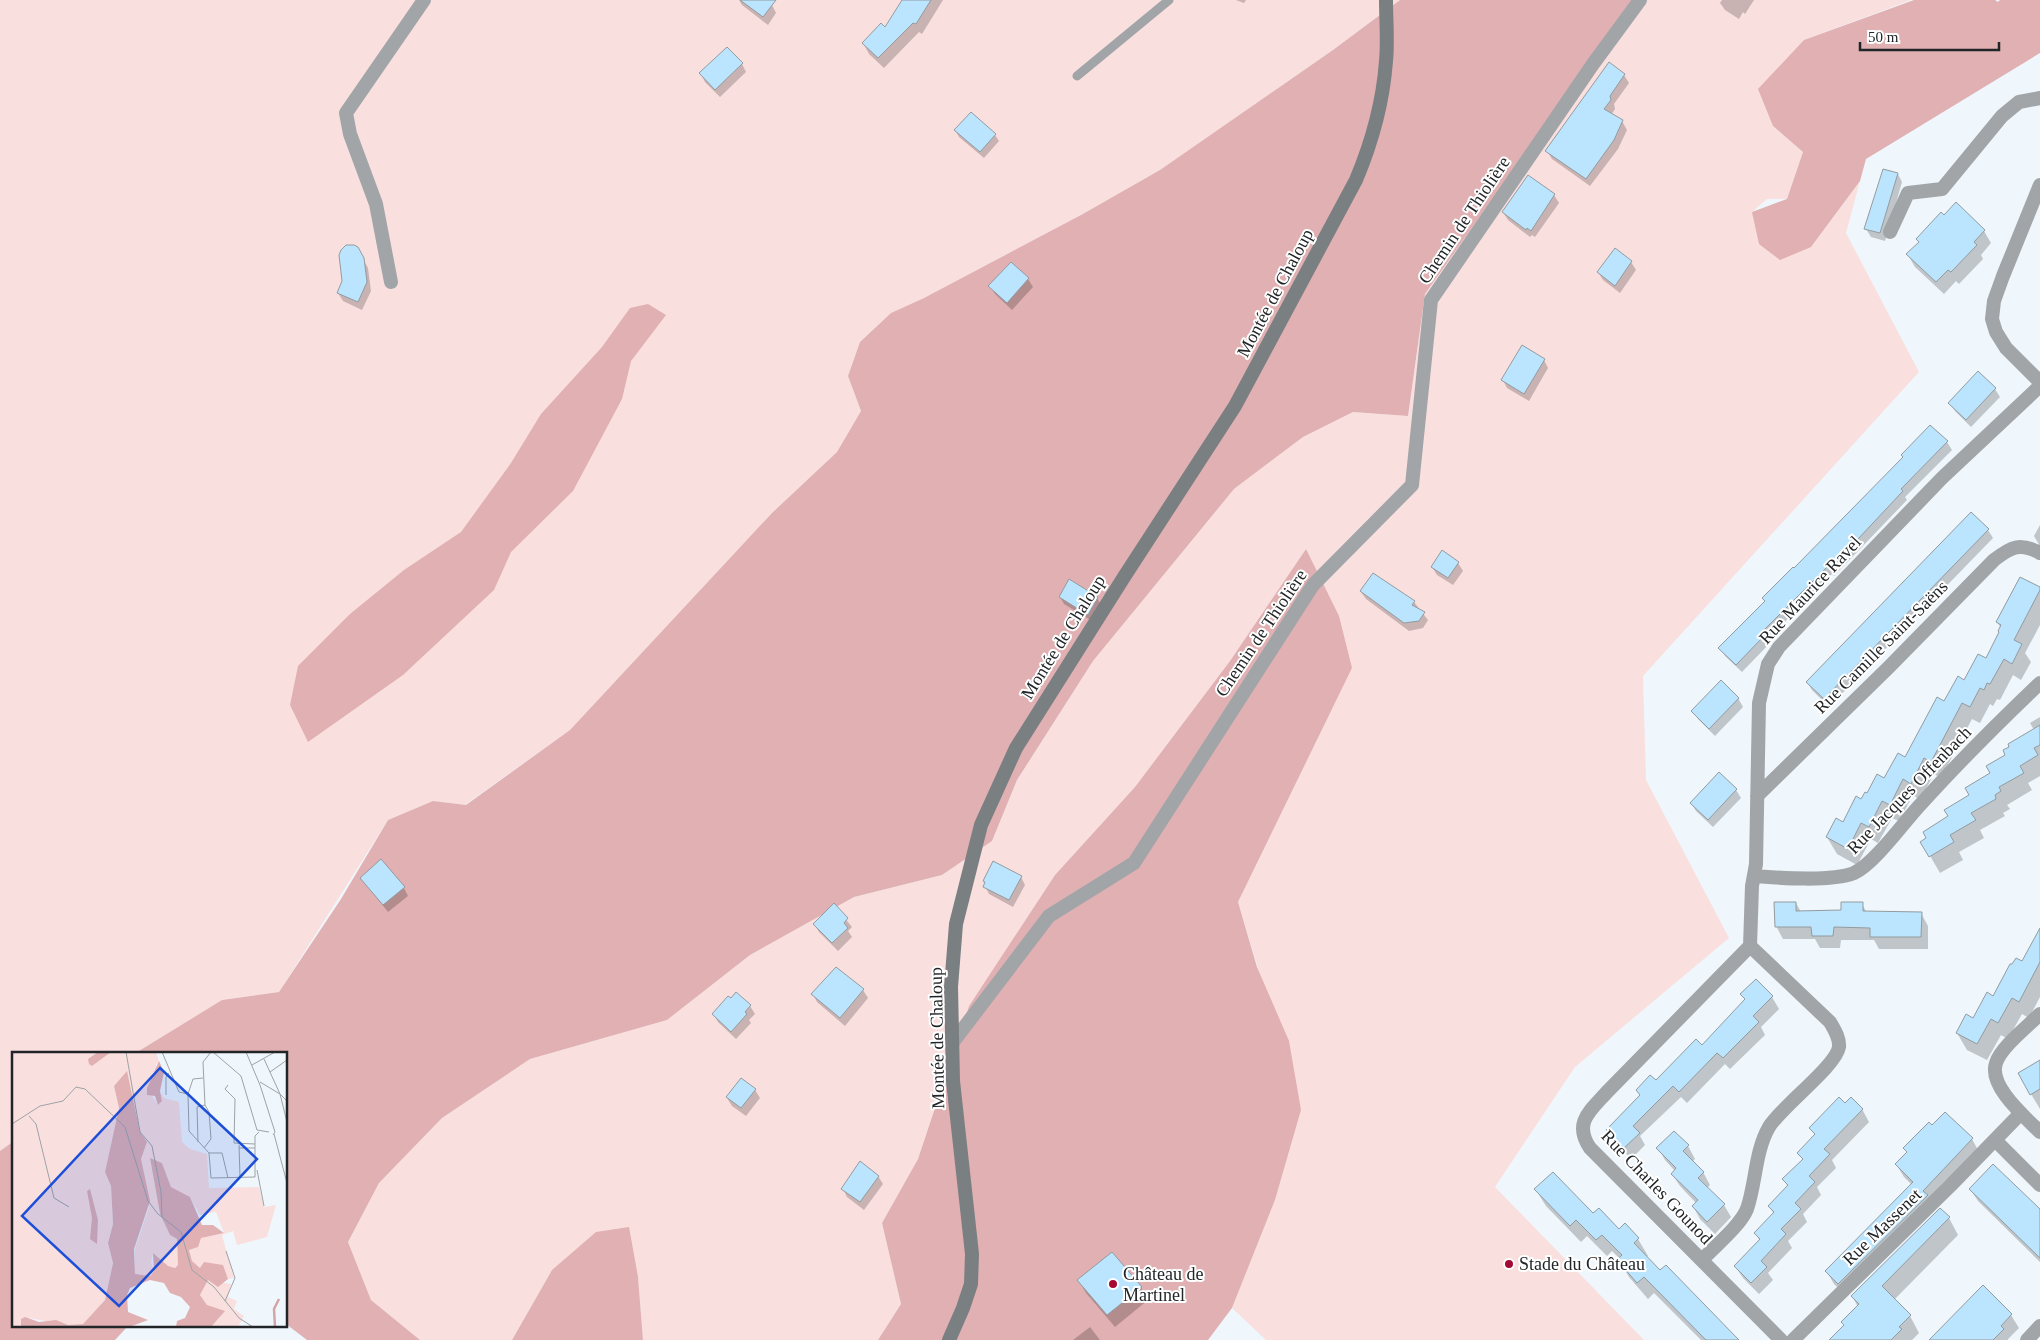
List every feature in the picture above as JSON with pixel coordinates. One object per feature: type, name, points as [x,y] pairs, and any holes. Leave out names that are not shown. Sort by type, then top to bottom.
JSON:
[{"type":"main road","name":"Montée de Chaloup","points":[[949,1340],[971,1284],[972,1254],[953,1081],[951,987],[956,924],[981,825],[1016,748],[1051,690],[1235,406],[1356,180],[1368,151],[1378,118],[1386,62],[1386,0]]},
{"type":"street","points":[[391,282],[376,204],[350,134],[346,113],[424,0]]},
{"type":"street","name":"Chemin de Thiolière","points":[[953,1042],[1048,916],[1134,863],[1313,585],[1412,485],[1431,300],[1593,64],[1640,0]]},
{"type":"street","points":[[1890,232],[1908,193],[1942,189],[2002,116],[2018,102],[2040,98]]},
{"type":"street","points":[[2040,185],[2002,276],[1994,301],[1992,318],[1996,332],[2006,348],[2040,382]]},
{"type":"street","name":"Rue Maurice Ravel","points":[[1750,946],[1752,886],[1755,876],[1759,703],[1768,664],[1774,655],[1942,478],[2040,386]]},
{"type":"street","name":"Rue Camille Saint-Saëns","points":[[1757,796],[1889,667],[1994,560],[2008,549],[2019,546],[2040,554]]},
{"type":"street","name":"Rue Jacques Offenbach","points":[[1755,876],[1814,878],[1838,877],[1854,873],[1868,863],[1920,804],[2040,682]]},
{"type":"street","points":[[1702,1260],[1742,1218],[1753,1188],[1763,1144],[1769,1128],[1780,1113],[1833,1059],[1839,1046],[1836,1033],[1830,1022],[1750,946]]},
{"type":"street","name":"Rue Charles Gounod","points":[[1750,946],[1607,1092],[1588,1113],[1582,1127],[1584,1139],[1590,1148],[1781,1340]]},
{"type":"street","points":[[2040,1014],[2004,1050],[1996,1062],[1995,1072],[2004,1094],[2040,1132]]},
{"type":"street","name":"Rue Massenet","points":[[1793,1340],[2020,1113]]},
{"type":"street","points":[[1995,1140],[2040,1185]]},
{"type":"street","points":[[2027,1340],[2040,1326]]},
{"type":"lane","points":[[1078,76],[1169,0]]},
{"type":"shaded area","points":[[0,0],[1400,0],[1333,50],[1160,170],[1081,215],[924,298],[891,313],[860,342],[848,376],[861,411],[837,452],[772,513],[570,730],[465,805],[433,801],[388,820],[279,992],[222,1000],[137,1052],[12,1052],[12,1142],[0,1151]]},
{"type":"shaded area","points":[[1400,0],[1634,0],[1425,294],[1408,416],[1353,412],[1303,437],[1234,489],[1093,661],[1017,780],[992,841],[942,875],[854,897],[750,955],[667,1020],[530,1059],[442,1118],[379,1183],[348,1242],[371,1300],[420,1340],[307,1340],[288,1326],[288,1052],[137,1052],[222,1000],[279,992],[341,899],[388,820],[433,801],[466,805],[570,730],[772,513],[837,452],[861,411],[848,376],[860,342],[891,313],[924,298],[1081,215],[1160,170],[1333,50]]},
{"type":"shaded area","points":[[1634,0],[1911,0],[1804,40],[1773,126],[1803,152],[1787,199],[1767,199],[1752,212],[1811,247],[1860,181],[1846,233],[1919,372],[1643,676],[1646,780],[1729,938],[1575,1067],[1495,1187],[1644,1340],[1266,1340],[1232,1308],[1275,1200],[1301,1110],[1238,902],[1352,668],[1306,549],[1230,661],[1135,787],[1055,875],[969,1006],[918,1159],[882,1223],[901,1304],[878,1340],[643,1340],[638,1277],[552,1270],[512,1340],[420,1340],[371,1300],[348,1242],[379,1183],[442,1118],[530,1059],[667,1020],[750,955],[854,897],[942,875],[992,841],[1017,780],[1093,661],[1234,489],[1303,437],[1353,412],[1408,416],[1425,294]]},
{"type":"shaded area","points":[[1914,0],[1995,0],[1998,2],[2000,0],[2040,0],[2040,53],[1866,159],[1860,181],[1811,247],[1780,260],[1759,244],[1752,212],[1787,199],[1803,152],[1773,126],[1758,89],[1804,40]]},
{"type":"shaded area","points":[[648,304],[666,315],[631,361],[622,399],[573,491],[511,552],[494,590],[403,675],[308,742],[290,705],[298,666],[350,614],[404,570],[461,532],[511,463],[541,414],[602,347],[630,308]]},
{"type":"shaded area","points":[[1306,549],[1339,616],[1352,668],[1238,902],[1257,967],[1289,1041],[1301,1110],[1275,1200],[1232,1308],[1208,1340],[878,1340],[901,1304],[882,1223],[918,1159],[969,1006],[1055,875],[1135,787],[1230,661]]},
{"type":"shaded area","points":[[12,1142],[12,1328],[126,1328],[115,1340],[0,1340],[0,1151]]},
{"type":"shaded area","points":[[629,1227],[638,1277],[643,1340],[512,1340],[552,1270],[596,1232]]},
{"type":"building","points":[[740,0],[776,0],[763,17]]},
{"type":"building","points":[[902,0],[931,0],[916,24],[913,23],[878,58],[862,43],[881,23],[885,27]]},
{"type":"building","points":[[727,47],[743,63],[715,90],[699,73]]},
{"type":"building","points":[[1609,62],[1625,74],[1610,96],[1611,100],[1604,109],[1623,120],[1614,140],[1586,179],[1545,151]]},
{"type":"building","points":[[971,112],[996,134],[980,152],[954,130]]},
{"type":"building","points":[[1883,169],[1898,173],[1880,233],[1864,229]]},
{"type":"building","points":[[1528,175],[1555,194],[1531,231],[1527,228],[1526,230],[1502,212]]},
{"type":"building","points":[[1956,202],[1985,230],[1974,242],[1977,245],[1951,272],[1948,270],[1936,282],[1906,254],[1919,242],[1916,239],[1941,212],[1944,215]]},
{"type":"building","points":[[346,245],[358,247],[364,258],[367,282],[358,302],[337,293],[342,281],[339,255]]},
{"type":"building","points":[[1615,248],[1632,261],[1615,286],[1597,272]]},
{"type":"building","points":[[1011,262],[1029,278],[1007,303],[988,286]]},
{"type":"building","points":[[1522,345],[1545,359],[1524,394],[1501,380]]},
{"type":"building","points":[[1978,371],[1996,388],[1966,420],[1948,403]]},
{"type":"building","points":[[1930,425],[1948,441],[1901,489],[1903,491],[1829,569],[1827,567],[1763,631],[1766,634],[1736,665],[1718,648],[1765,601],[1762,598],[1903,457],[1901,455]]},
{"type":"building","points":[[1971,512],[1989,529],[1824,699],[1806,682]]},
{"type":"building","points":[[1442,550],[1459,562],[1448,578],[1431,567]]},
{"type":"building","points":[[1373,573],[1415,601],[1412,605],[1425,612],[1419,621],[1404,623],[1360,591]]},
{"type":"building","points":[[2020,577],[2040,587],[2040,590],[2014,640],[2022,644],[2012,664],[2004,659],[1990,684],[1987,683],[1984,690],[1980,688],[1970,707],[1962,703],[1931,762],[1924,758],[1911,784],[1903,779],[1890,805],[1882,801],[1869,827],[1861,823],[1848,849],[1826,837],[1836,818],[1843,822],[1856,796],[1861,799],[1865,792],[1867,793],[1877,774],[1884,778],[1898,753],[1905,757],[1937,697],[1944,701],[1958,676],[1964,680],[1978,654],[1986,658],[2001,625],[1996,622]]},
{"type":"building","points":[[1069,579],[1098,597],[1088,615],[1059,597]]},
{"type":"building","points":[[1721,680],[1739,698],[1709,729],[1691,711]]},
{"type":"building","points":[[2040,725],[2040,745],[2034,748],[2038,755],[2020,766],[2024,773],[1999,787],[2001,791],[1995,795],[1996,799],[1971,813],[1976,820],[1950,835],[1954,842],[1929,857],[1920,842],[1926,838],[1923,832],[1948,816],[1944,810],[1969,795],[1965,788],[1990,773],[1986,766],[2005,755],[2003,750],[2009,747],[2008,744]]},
{"type":"building","points":[[1719,772],[1737,789],[1708,820],[1690,803]]},
{"type":"building","points":[[381,859],[405,887],[383,905],[360,878]]},
{"type":"building","points":[[993,861],[1022,876],[1009,900],[983,887],[985,882],[983,881]]},
{"type":"building","points":[[1774,902],[1796,902],[1796,911],[1841,910],[1841,902],[1863,902],[1863,911],[1922,912],[1921,937],[1870,937],[1870,928],[1834,927],[1833,936],[1812,936],[1811,927],[1775,927]]},
{"type":"building","points":[[834,903],[848,918],[844,923],[848,928],[832,943],[813,924]]},
{"type":"building","points":[[2040,928],[2040,962],[2019,1002],[2012,998],[1998,1023],[1991,1019],[1977,1044],[1956,1033],[1966,1014],[1973,1018],[1987,992],[1993,996],[2010,964],[2016,958],[2022,961]]},
{"type":"building","points":[[836,967],[864,989],[840,1018],[811,994]]},
{"type":"building","points":[[1756,979],[1773,996],[1753,1016],[1759,1022],[1723,1058],[1717,1053],[1679,1092],[1673,1086],[1633,1126],[1640,1133],[1624,1148],[1606,1130],[1640,1095],[1636,1090],[1650,1075],[1656,1080],[1696,1039],[1702,1045],[1745,999],[1740,994]]},
{"type":"building","points":[[736,992],[751,1005],[745,1012],[747,1014],[731,1032],[712,1014],[728,996],[731,998]]},
{"type":"building","points":[[2040,1060],[2040,1089],[2030,1095],[2018,1073]]},
{"type":"building","points":[[741,1078],[756,1089],[741,1108],[726,1097]]},
{"type":"building","points":[[1839,1097],[1845,1103],[1851,1097],[1863,1109],[1824,1149],[1830,1154],[1809,1176],[1815,1182],[1795,1203],[1801,1209],[1781,1229],[1786,1234],[1761,1261],[1767,1267],[1751,1283],[1734,1266],[1760,1239],[1754,1233],[1774,1212],[1768,1206],[1788,1185],[1782,1179],[1803,1159],[1797,1153],[1815,1134],[1809,1128]]},
{"type":"building","points":[[1945,1112],[1973,1138],[1923,1191],[1928,1195],[1838,1284],[1825,1271],[1913,1182],[1895,1164],[1907,1152],[1903,1148],[1929,1122],[1932,1125]]},
{"type":"building","points":[[1674,1131],[1689,1145],[1683,1151],[1704,1172],[1698,1178],[1725,1204],[1707,1222],[1692,1206],[1698,1200],[1671,1174],[1676,1168],[1656,1148]]},
{"type":"building","points":[[860,1161],[879,1176],[860,1202],[841,1189]]},
{"type":"building","points":[[1993,1164],[2040,1209],[2040,1258],[1969,1189]]},
{"type":"building","points":[[1553,1172],[1593,1213],[1599,1208],[1619,1229],[1625,1223],[1639,1238],[1634,1243],[1660,1270],[1666,1265],[1739,1340],[1706,1340],[1644,1277],[1637,1283],[1617,1260],[1622,1255],[1602,1235],[1596,1240],[1576,1220],[1570,1226],[1534,1189]]},
{"type":"building","points":[[1940,1208],[1950,1217],[1882,1286],[1911,1315],[1899,1327],[1902,1329],[1891,1340],[1829,1340],[1844,1325],[1841,1322],[1859,1304],[1851,1296]]},
{"type":"building","name":"Château de Martinel","points":[[1112,1252],[1142,1287],[1107,1315],[1077,1280]]},
{"type":"building","points":[[1983,1285],[2012,1314],[2001,1326],[2004,1329],[1993,1340],[1929,1340]]},
{"type":"place","name":"Stade du Château","points":[[1509,1264]]},
{"type":"place","name":"Château de Martinel","points":[[1113,1284]]}]
